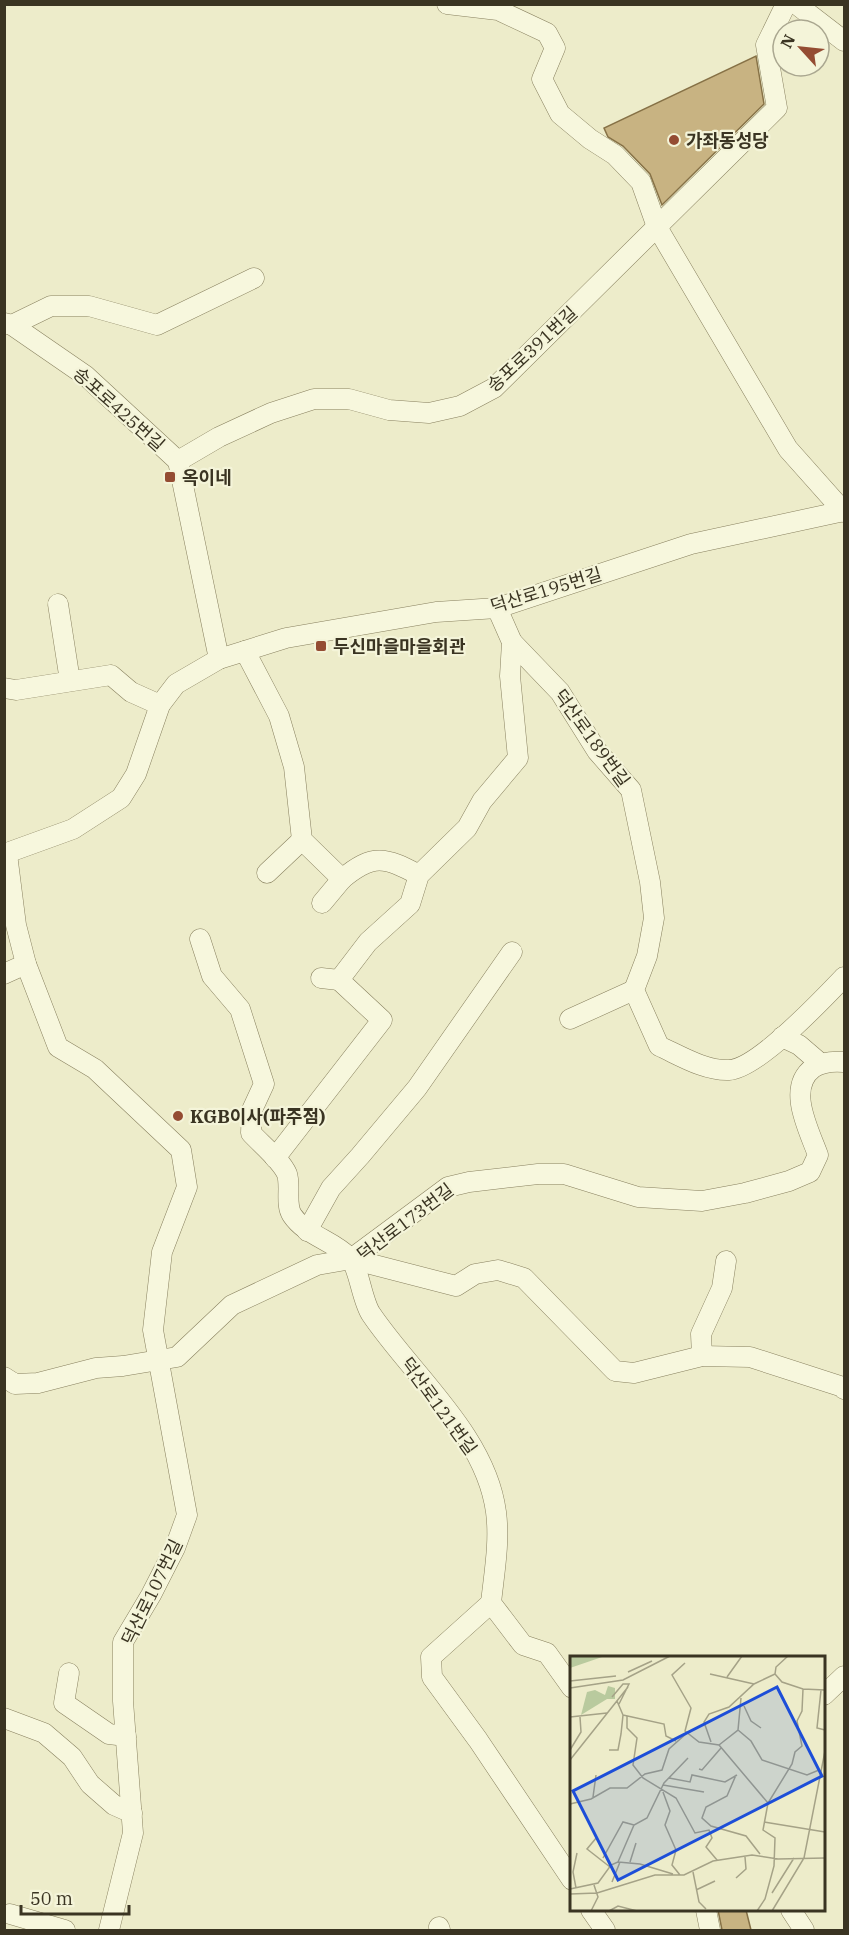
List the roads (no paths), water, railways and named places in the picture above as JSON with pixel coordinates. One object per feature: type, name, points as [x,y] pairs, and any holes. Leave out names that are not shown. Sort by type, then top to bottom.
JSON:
[{"type":"street","points":[[447,4],[498,10],[547,33],[555,48],[542,79],[560,114],[615,155],[641,182],[657,227],[788,449],[844,512]]},
{"type":"street","name":"송포로391번길","points":[[178,461],[219,437],[271,413],[314,399],[349,399],[389,410],[429,413],[460,406],[494,388],[777,108],[766,45],[786,4]]},
{"type":"street","points":[[796,4],[842,31]]},
{"type":"street","name":"송포로425번길","points":[[8,324],[51,306],[89,306],[157,325],[254,278]]},
{"type":"street","name":"송포로425번길","points":[[8,324],[86,376],[178,461],[219,659]]},
{"type":"street","name":"덕산로195번길","points":[[6,854],[73,829],[121,798],[136,774],[160,705],[176,684],[219,659],[286,638],[436,612],[497,608],[691,544],[844,512]]},
{"type":"street","points":[[58,603],[70,681]]},
{"type":"street","points":[[275,1158],[382,1020],[330,979],[410,904],[419,875],[466,828],[482,801],[518,758],[510,676],[512,642],[497,608]]},
{"type":"street","name":"덕산로189번길","points":[[512,642],[560,692],[597,750],[631,790],[650,882],[654,918],[647,956],[634,990]]},
{"type":"street","points":[[245,651],[279,716],[294,767],[302,840],[342,879]]},
{"type":"street","points":[[4,688],[16,690],[111,675],[130,692],[160,705]]},
{"type":"street","points":[[267,873],[302,840]]},
{"type":"street","points":[[6,854],[16,925],[26,964],[58,1047],[95,1069],[181,1150],[187,1187],[162,1252],[153,1330],[159,1361]]},
{"type":"street","points":[[322,903],[342,879],[358,865],[378,859],[419,875]]},
{"type":"street","points":[[200,939],[212,976],[240,1009],[264,1084],[252,1110],[251,1132],[287,1175],[290,1213],[307,1231],[351,1259]]},
{"type":"street","points":[[307,1231],[331,1188],[417,1088],[512,952]]},
{"type":"street","points":[[4,974],[26,964]]},
{"type":"street","points":[[570,1019],[634,990],[659,1046],[703,1066],[731,1070],[751,1061],[794,1029],[844,977]]},
{"type":"street","points":[[782,1037],[799,1046],[820,1063],[844,1062]]},
{"type":"street","name":"덕산로173번길","points":[[351,1259],[448,1187],[469,1182],[538,1174],[564,1174],[638,1197],[702,1201],[789,1181],[810,1172],[818,1155],[800,1102],[800,1083],[807,1073],[820,1063]]},
{"type":"street","points":[[4,1377],[15,1384],[38,1383],[96,1368],[177,1358],[232,1305],[317,1265],[351,1259]]},
{"type":"street","name":"덕산로173번길","points":[[351,1259],[456,1286],[475,1274],[498,1270],[524,1278],[615,1371],[634,1373],[702,1356],[750,1357],[813,1376],[844,1389]]},
{"type":"street","name":"덕산로121번길","points":[[351,1259],[369,1312],[461,1430],[489,1479],[496,1514],[496,1556],[491,1603]]},
{"type":"street","points":[[702,1356],[701,1334],[722,1288],[726,1261]]},
{"type":"street","name":"덕산로107번길","points":[[109,1930],[133,1833],[126,1736],[123,1642],[175,1548],[187,1515],[159,1361]]},
{"type":"street","points":[[570,1685],[547,1653],[523,1645],[491,1603],[431,1657],[432,1677],[570,1877]]},
{"type":"street","points":[[69,1673],[64,1703],[109,1734],[126,1736]]},
{"type":"street","points":[[825,1694],[844,1676]]},
{"type":"street","points":[[4,1718],[44,1733],[72,1757],[90,1784],[114,1805],[132,1813]]},
{"type":"street","points":[[592,1911],[604,1930]]},
{"type":"street","points":[[706,1911],[710,1930]]},
{"type":"street","points":[[792,1911],[804,1930]]},
{"type":"street","points":[[10,1914],[64,1930]]},
{"type":"place","name":"가좌동성당","points":[[674,140]]},
{"type":"place","name":"옥이네","points":[[170,477]]},
{"type":"place","name":"두신마을마을회관","points":[[321,646]]},
{"type":"place","name":"KGB이사(파주점)","points":[[178,1116]]}]
